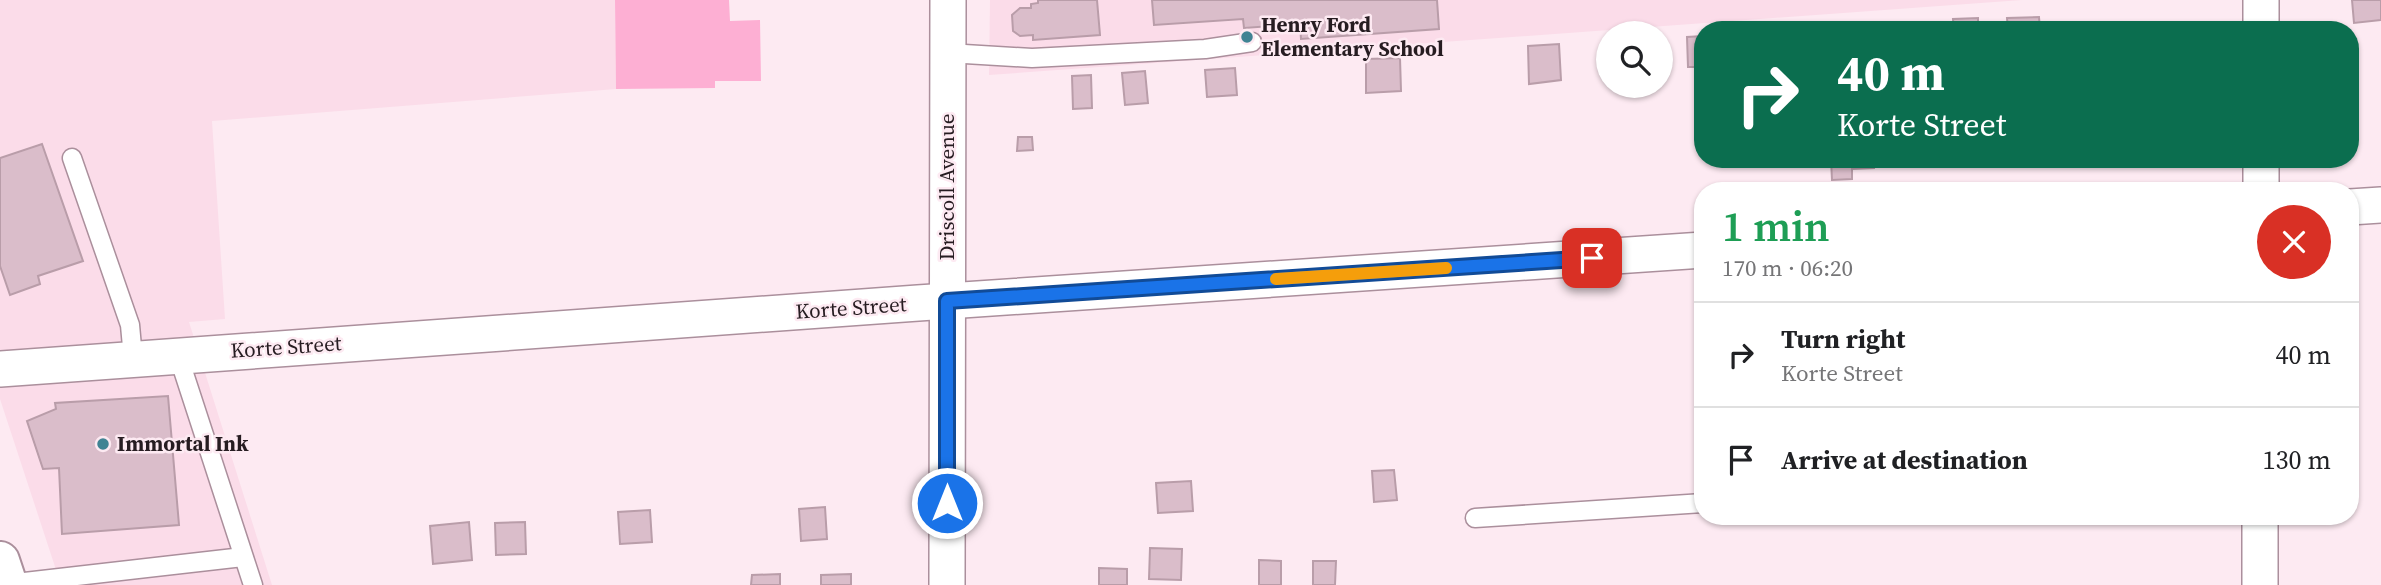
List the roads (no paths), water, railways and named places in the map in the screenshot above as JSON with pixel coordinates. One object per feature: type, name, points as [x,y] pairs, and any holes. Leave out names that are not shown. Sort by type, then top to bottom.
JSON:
[{"type":"street","name":"Driscoll Avenue","points":[[947,585],[948,0]]},
{"type":"street","points":[[2261,0],[2261,21]]},
{"type":"street","points":[[2359,206],[2381,205]]},
{"type":"street","name":"Korte Street","points":[[0,369],[1694,251]]},
{"type":"street","points":[[2260,525],[2260,585]]},
{"type":"lane","points":[[948,53],[1032,58],[1205,49],[1252,42]]},
{"type":"lane","points":[[72,158],[130,325],[134,358]]},
{"type":"lane","points":[[178,355],[253,585]]},
{"type":"lane","points":[[1475,518],[1694,504]]},
{"type":"lane","points":[[5,577],[243,556]]},
{"type":"place","name":"Henry Ford Elementary School","points":[[1247,37]]},
{"type":"place","name":"Immortal Ink","points":[[103,444]]}]
